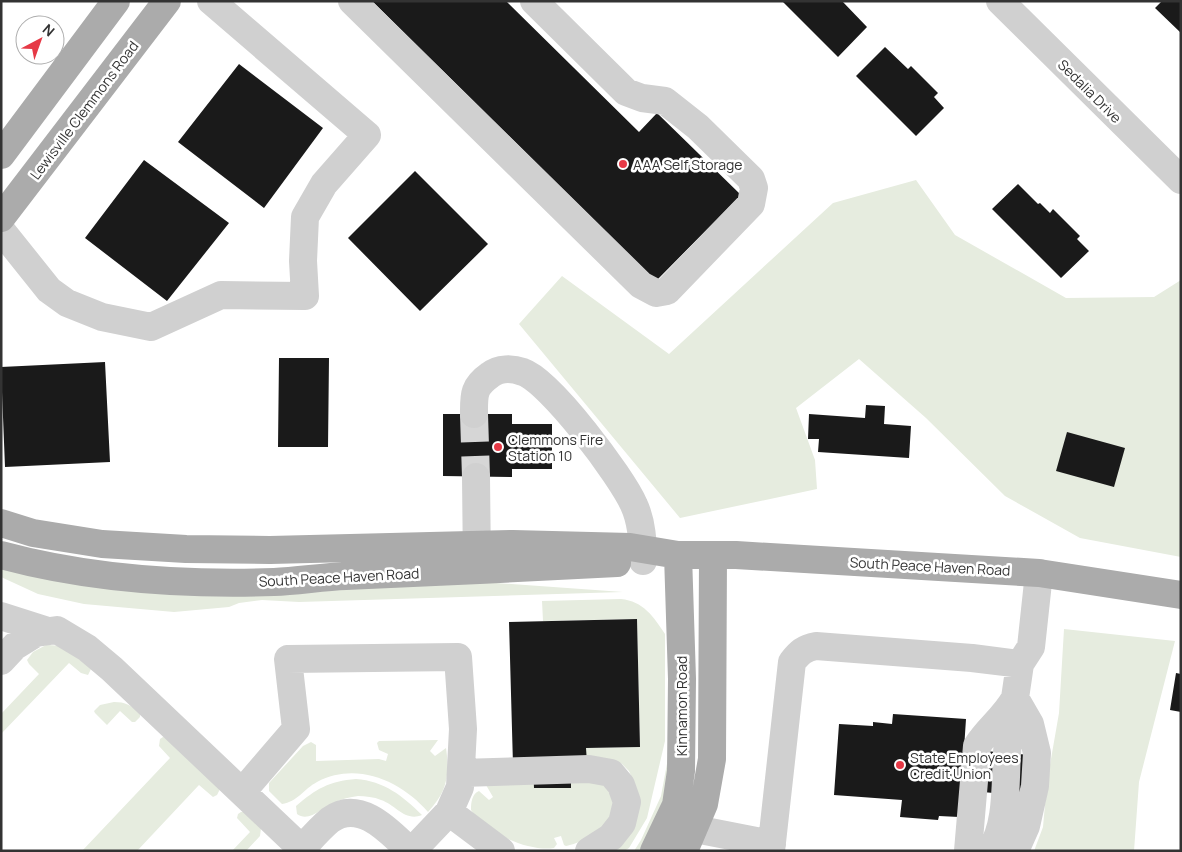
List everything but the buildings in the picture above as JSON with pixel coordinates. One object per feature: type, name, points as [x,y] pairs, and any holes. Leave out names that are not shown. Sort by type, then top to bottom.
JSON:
[{"type":"main road","points":[[1,155],[116,1]]},
{"type":"main road","name":"Lewisville Clemmons Road","points":[[1,218],[167,1]]},
{"type":"main road","name":"South Peace Haven Road","points":[[1,523],[33,533],[102,544],[186,549],[280,550],[477,558],[643,555],[746,556],[1039,573],[1181,595]]},
{"type":"main road","name":"South Peace Haven Road","points":[[1,555],[35,564],[85,573],[142,580],[274,582],[333,577],[477,558]]},
{"type":"main road","name":"Kinnamon Road","points":[[654,851],[676,805],[681,771],[682,687],[678,555]]},
{"type":"main road","points":[[689,840],[707,792],[712,759],[714,677],[713,556]]},
{"type":"street","points":[[1,230],[49,290],[67,303],[102,317],[151,327],[222,295],[306,296],[302,261],[304,217],[324,184],[368,135],[211,1]]},
{"type":"street","points":[[352,1],[641,285],[656,293],[667,291],[751,204],[754,188],[751,179],[698,127],[665,101],[642,98],[626,92],[534,1]]},
{"type":"street","name":"Sedalia Drive","points":[[1000,1],[1181,180]]},
{"type":"street","points":[[474,414],[474,393],[482,381],[494,372],[508,369],[524,372],[543,384],[571,416],[622,482],[635,506],[640,523],[643,555]]},
{"type":"street","points":[[476,477],[477,558]]},
{"type":"street","points":[[990,851],[1000,832],[1005,796],[1007,751],[1020,664],[1031,647],[1039,573]]},
{"type":"street","points":[[1,616],[48,631]]},
{"type":"street","points":[[1,661],[15,646],[36,633],[57,630],[87,648],[112,668],[301,850],[332,819],[351,814],[363,815],[377,821],[411,851],[449,812],[460,787],[463,729],[458,657],[288,659],[296,729],[242,792]]},
{"type":"street","points":[[689,840],[772,848],[792,662],[806,648],[816,646],[972,658],[1020,664]]},
{"type":"street","points":[[968,851],[977,746],[984,734],[1015,705]]},
{"type":"street","points":[[977,851],[987,747],[992,734],[1015,705]]},
{"type":"street","points":[[984,851],[988,840],[999,737],[1010,720],[1015,705]]},
{"type":"street","points":[[998,851],[1005,842],[1010,829],[1017,788],[1021,751],[1015,705]]},
{"type":"street","points":[[1015,705],[1030,724],[1037,753],[1035,786],[1026,826],[1015,851]]},
{"type":"street","points":[[461,773],[589,770],[611,773],[622,785],[626,802],[622,823],[611,837],[589,851]]},
{"type":"street","points":[[449,812],[501,851]]},
{"type":"shaded area","points":[[916,180],[955,235],[1066,298],[1154,297],[1181,280],[1181,557],[1080,538],[1005,496],[926,418],[859,359],[796,408],[815,460],[817,489],[680,518],[519,324],[562,276],[669,354],[833,203]]},
{"type":"shaded area","points":[[1,561],[469,581],[623,592],[299,602],[262,600],[239,603],[229,607],[174,612],[84,604],[38,594],[1,577]]},
{"type":"shaded area","points":[[629,600],[642,606],[665,634],[665,741],[647,818],[629,848],[624,851],[602,851],[637,798],[636,787],[629,771],[622,764],[613,760],[586,760],[586,748],[640,747],[637,619],[543,621],[542,601]]},
{"type":"shaded area","points":[[1064,629],[1175,641],[1139,782],[1134,851],[1034,851],[1043,827],[1047,782],[1059,713]]},
{"type":"shaded area","points":[[46,645],[60,646],[71,652],[91,669],[88,675],[81,673],[69,663],[1,734],[1,714],[39,674],[27,660],[33,652]]},
{"type":"shaded area","points":[[114,702],[125,703],[131,706],[140,714],[140,717],[135,722],[132,722],[120,711],[107,725],[94,711],[100,705]]},
{"type":"shaded area","points":[[163,737],[167,738],[220,789],[217,795],[213,797],[199,785],[137,851],[82,851],[170,758],[159,746],[160,739]]},
{"type":"shaded area","points":[[438,740],[430,751],[435,756],[446,748],[448,767],[446,783],[428,812],[405,791],[392,783],[363,774],[347,773],[332,776],[312,785],[292,801],[282,804],[269,791],[269,783],[303,746],[311,742],[316,745],[316,761],[379,759],[386,761],[388,754],[379,750],[377,743],[379,741]]},
{"type":"shaded area","points":[[671,742],[672,779],[655,825],[641,851],[634,851],[661,796]]},
{"type":"shaded area","points":[[356,779],[384,786],[408,802],[422,815],[416,817],[406,815],[381,800],[358,796],[335,802],[306,817],[297,814],[296,806],[323,787]]},
{"type":"shaded area","points":[[598,779],[619,800],[614,817],[603,830],[584,840],[566,846],[561,836],[554,838],[557,844],[554,848],[532,847],[520,844],[496,833],[477,818],[471,810],[472,799],[477,792],[479,791],[489,800],[493,797],[486,785]]},
{"type":"shaded area","points":[[241,812],[244,812],[261,828],[260,836],[246,851],[232,851],[250,832],[237,818]]},
{"type":"tunnel","points":[[474,414],[476,477]]},
{"type":"place","name":"AAA Self Storage","points":[[623,164]]},
{"type":"place","name":"Clemmons Fire Station 10","points":[[498,447]]},
{"type":"place","name":"State Employees Credit Union","points":[[900,765]]}]
